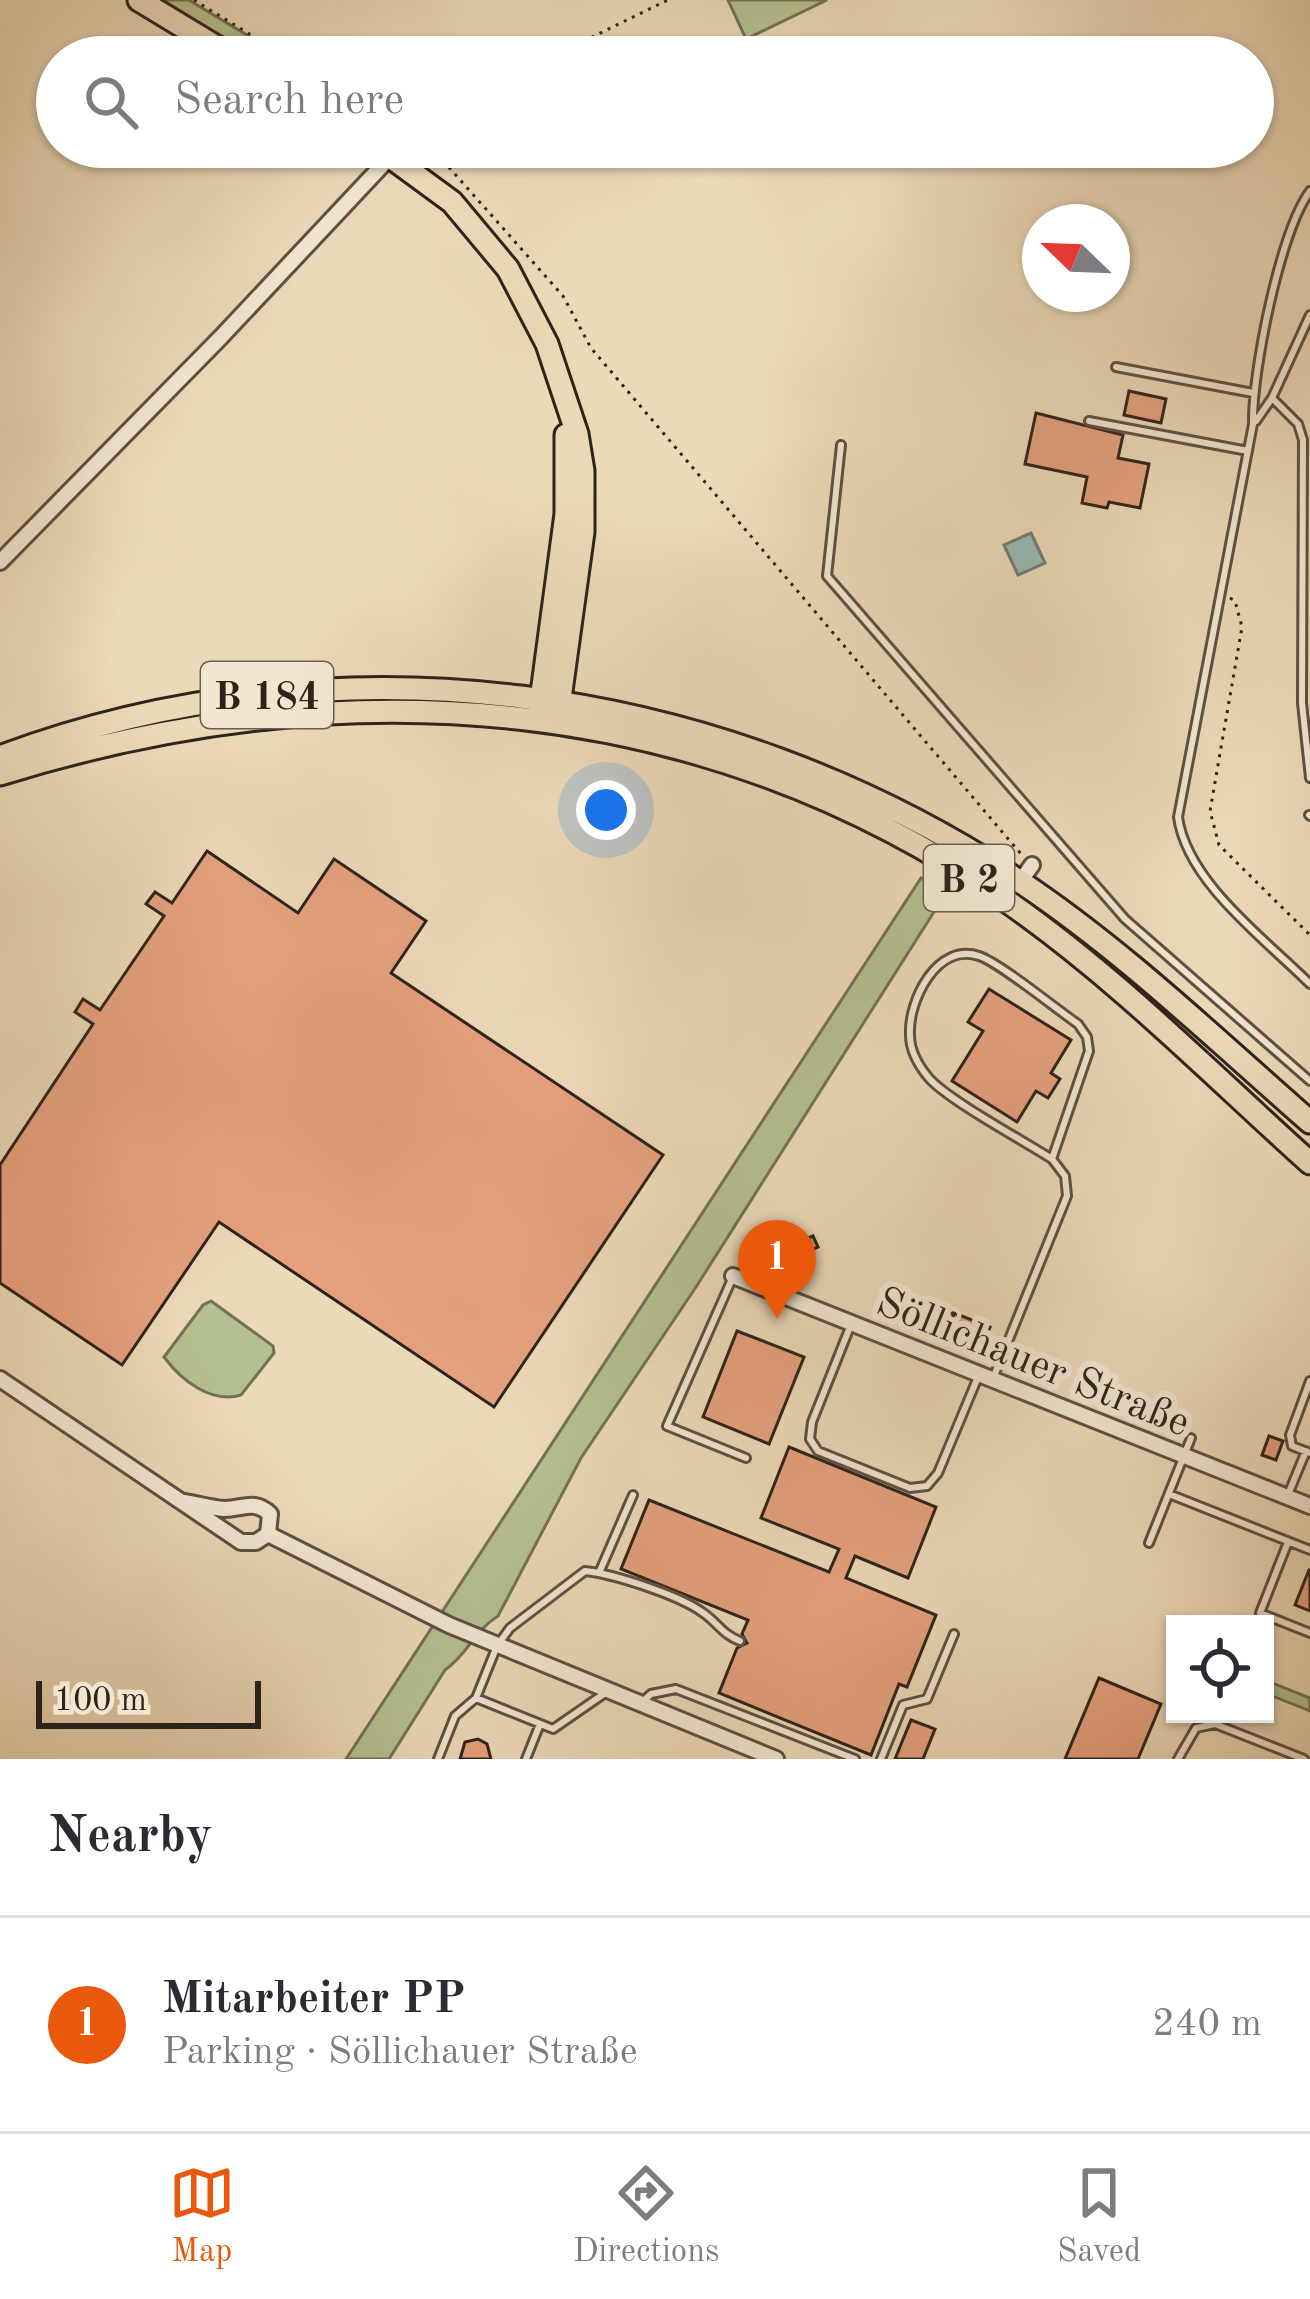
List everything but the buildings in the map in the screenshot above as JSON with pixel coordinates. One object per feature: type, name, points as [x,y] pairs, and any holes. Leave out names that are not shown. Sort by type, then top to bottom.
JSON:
[{"type":"main road","points":[[139,0],[198,36]]},
{"type":"main road","points":[[406,168],[452,202],[508,269],[547,344],[566,404],[566,514],[549,710]]},
{"type":"main road","name":"B 184","points":[[0,757],[132,718],[248,698],[389,689],[549,710]]},
{"type":"main road","name":"B 2","points":[[549,710],[686,727],[785,759],[885,802],[1026,873],[1310,1122]]},
{"type":"main road","name":"B 2","points":[[549,710],[750,771],[825,801],[942,860],[1120,987],[1310,1163]]},
{"type":"main road","name":"B 184","points":[[0,774],[140,738],[283,713],[549,710]]},
{"type":"street","points":[[0,562],[221,337],[370,168]]},
{"type":"street","name":"Söllichauer Straße","points":[[734,1276],[1310,1506]]},
{"type":"street","points":[[0,1379],[242,1542],[256,1542],[268,1534]]},
{"type":"street","points":[[184,1502],[222,1509],[251,1504],[264,1508],[270,1514],[268,1534]]},
{"type":"street","points":[[268,1534],[497,1646],[776,1759]]},
{"type":"lane","points":[[1310,191],[1288,231],[1253,393],[1248,452],[1180,791],[1181,839],[1204,878],[1310,984]]},
{"type":"lane","points":[[1253,424],[1272,398],[1310,315]]},
{"type":"lane","points":[[1116,367],[1253,393]]},
{"type":"lane","points":[[1272,398],[1298,424],[1303,440],[1303,737],[1310,778]]},
{"type":"lane","points":[[1090,421],[1248,452]]},
{"type":"lane","points":[[842,445],[827,576],[1125,920],[1310,1081]]},
{"type":"lane","points":[[852,1323],[812,1422],[810,1439],[818,1451],[910,1488],[926,1486],[938,1472],[986,1377],[1067,1196],[1065,1176],[1052,1159],[931,1082],[917,1061],[910,1036],[913,1010],[937,964],[958,953],[980,956],[1078,1024],[1087,1037],[1089,1051],[1052,1159]]},
{"type":"lane","points":[[734,1276],[667,1426],[746,1458]]},
{"type":"lane","points":[[1287,1497],[1308,1452],[1292,1446],[1290,1435],[1310,1381]]},
{"type":"lane","points":[[1149,1543],[1192,1438]]},
{"type":"lane","points":[[1169,1494],[1310,1550]]},
{"type":"lane","points":[[599,1573],[633,1495]]},
{"type":"lane","points":[[1288,1542],[1260,1613],[1310,1633]]},
{"type":"lane","points":[[437,1759],[455,1716],[476,1698],[497,1646],[510,1628],[585,1571],[702,1611],[726,1636],[740,1641]]},
{"type":"lane","points":[[892,1701],[903,1705],[928,1700],[954,1634]]},
{"type":"lane","points":[[640,1704],[651,1694],[676,1689],[855,1759]]},
{"type":"lane","points":[[476,1698],[553,1729],[608,1691]]},
{"type":"lane","points":[[881,1759],[903,1705]]},
{"type":"lane","points":[[526,1759],[540,1724]]},
{"type":"lane","points":[[1178,1759],[1196,1728],[1215,1724],[1304,1759]]},
{"type":"path","points":[[194,0],[253,36]]},
{"type":"path","points":[[594,36],[668,0]]},
{"type":"path","points":[[449,168],[562,296],[591,348],[1026,873]]},
{"type":"path","points":[[1220,592],[1235,602],[1242,627],[1210,812],[1219,845],[1310,934]]},
{"type":"green space","points":[[157,0],[189,0],[248,36],[216,36]]},
{"type":"green space","points":[[728,0],[827,0],[752,36],[745,36]]},
{"type":"green space","points":[[921,878],[946,893],[696,1287],[581,1458],[498,1616],[445,1670],[389,1759],[346,1759]]},
{"type":"green space","points":[[211,1301],[273,1346],[274,1353],[241,1395],[208,1393],[179,1374],[164,1357]]},
{"type":"green space","points":[[1274,1684],[1310,1698],[1310,1711],[1274,1697]]},
{"type":"water","points":[[1031,533],[1045,563],[1018,575],[1004,545]]},
{"type":"place","name":"Mitarbeiter PP","points":[[777,1319]]}]
